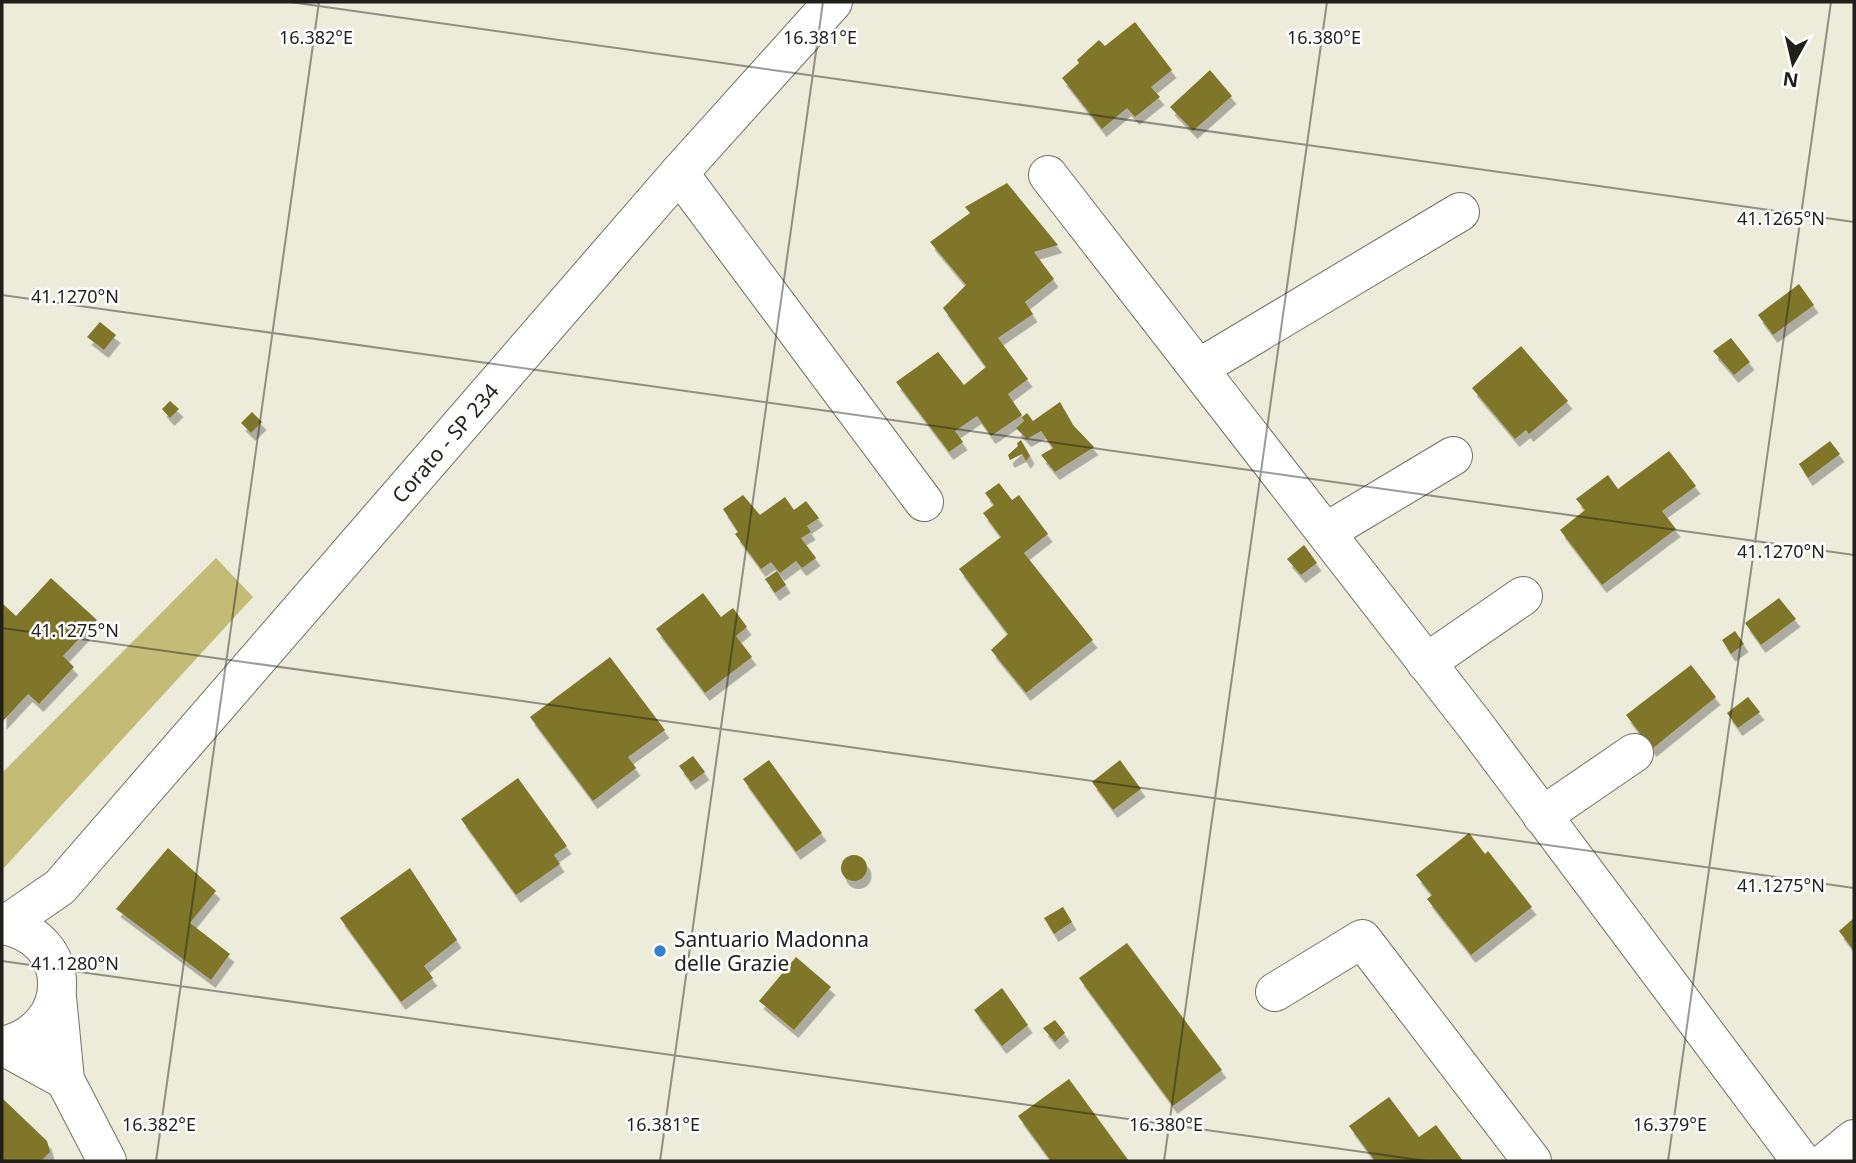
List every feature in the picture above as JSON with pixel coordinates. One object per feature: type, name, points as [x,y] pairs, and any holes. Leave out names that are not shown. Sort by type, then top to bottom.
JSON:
[{"type":"street","name":"Corato - SP 234","points":[[3,925],[60,887],[679,173],[833,2]]},
{"type":"street","points":[[679,173],[925,502]]},
{"type":"street","points":[[1048,175],[1326,532],[1801,1161]]},
{"type":"street","points":[[1199,368],[1460,212]]},
{"type":"street","points":[[1326,532],[1453,456]]},
{"type":"street","points":[[1426,663],[1523,596]]},
{"type":"street","points":[[1542,816],[1634,753]]},
{"type":"street","points":[[60,887],[51,959],[57,978],[65,1080],[107,1161]]},
{"type":"street","name":"Corato - SP 234","points":[[3,925],[24,931],[40,943],[51,959]]},
{"type":"street","points":[[1275,992],[1362,939],[1532,1161]]},
{"type":"street","points":[[2,1046],[22,1041],[38,1031],[50,1015],[57,997]]},
{"type":"street","points":[[2,1046],[65,1080]]},
{"type":"street","points":[[1827,1161],[1854,1139]]},
{"type":"shaded area","points":[[216,558],[253,597],[2,870],[2,773]]},
{"type":"building","points":[[1135,22],[1172,70],[1151,87],[1160,97],[1135,117],[1127,108],[1102,129],[1062,78],[1099,40],[1105,46]]},
{"type":"building","points":[[1210,70],[1232,96],[1193,131],[1170,107]]},
{"type":"building","points":[[1007,183],[1058,245],[1034,252],[1054,279],[1025,302],[1033,314],[998,338],[1028,379],[1008,394],[1022,415],[991,436],[977,416],[955,431],[963,442],[949,452],[896,382],[938,352],[964,385],[986,367],[943,308],[966,285],[930,242],[970,213],[965,207]]},
{"type":"building","points":[[1799,284],[1814,305],[1773,335],[1758,315]]},
{"type":"building","points":[[100,322],[116,335],[104,350],[87,337]]},
{"type":"building","points":[[1731,338],[1750,362],[1734,375],[1713,351]]},
{"type":"building","points":[[1521,346],[1568,401],[1529,434],[1526,430],[1515,439],[1472,388]]},
{"type":"building","points":[[170,401],[179,409],[170,418],[162,409]]},
{"type":"building","points":[[1060,402],[1073,425],[1094,447],[1055,472],[1041,455],[1053,448],[1041,431],[1027,439],[1016,428],[1024,421],[1022,417],[1027,413],[1033,421]]},
{"type":"building","points":[[252,412],[262,422],[251,433],[241,423]]},
{"type":"building","points":[[1021,440],[1030,456],[1026,461],[1022,454],[1010,460],[1008,455]]},
{"type":"building","points":[[1830,441],[1840,454],[1808,478],[1799,464]]},
{"type":"building","points":[[1669,451],[1696,486],[1662,511],[1676,529],[1602,585],[1560,530],[1585,510],[1576,499],[1608,475],[1618,489]]},
{"type":"building","points":[[999,483],[1012,500],[1019,495],[1048,534],[1024,553],[1093,640],[1026,693],[991,650],[1008,634],[959,569],[1001,537],[983,513],[994,505],[985,493]]},
{"type":"building","points":[[743,495],[760,515],[785,497],[794,510],[806,501],[819,518],[807,526],[811,532],[801,538],[816,558],[802,568],[796,561],[780,573],[771,562],[761,569],[735,534],[738,532],[723,509]]},
{"type":"building","points":[[1304,545],[1317,563],[1301,575],[1287,559]]},
{"type":"building","points":[[777,571],[786,585],[775,593],[765,579]]},
{"type":"building","points":[[51,578],[97,620],[63,656],[74,667],[39,704],[28,694],[2,722],[2,603],[16,616]]},
{"type":"building","points":[[703,593],[721,617],[733,608],[747,627],[736,636],[752,657],[705,693],[656,629]]},
{"type":"building","points":[[1779,598],[1796,619],[1761,645],[1745,623]]},
{"type":"building","points":[[1735,631],[1744,644],[1731,654],[1722,640]]},
{"type":"building","points":[[610,657],[665,730],[628,757],[636,768],[593,801],[530,717]]},
{"type":"building","points":[[1691,665],[1716,697],[1652,749],[1626,715]]},
{"type":"building","points":[[1748,697],[1760,712],[1738,728],[1727,713]]},
{"type":"building","points":[[693,756],[705,772],[691,782],[679,766]]},
{"type":"building","points":[[769,760],[822,833],[796,852],[743,779]]},
{"type":"building","points":[[1120,760],[1141,789],[1113,810],[1092,782]]},
{"type":"building","points":[[518,778],[567,846],[554,855],[560,864],[516,895],[461,819]]},
{"type":"building","points":[[1469,833],[1485,854],[1488,851],[1532,907],[1471,955],[1427,899],[1432,895],[1416,875]]},
{"type":"building","points":[[168,848],[216,891],[190,923],[230,954],[211,980],[116,909]]},
{"type":"building","points":[[854,855],[863,859],[867,868],[863,877],[854,881],[845,877],[841,868],[845,859]]},
{"type":"building","points":[[410,868],[457,940],[424,966],[433,978],[401,1002],[340,918]]},
{"type":"building","points":[[1063,907],[1072,922],[1054,934],[1044,918]]},
{"type":"building","points":[[1854,918],[1854,951],[1839,931]]},
{"type":"building","points":[[1127,943],[1222,1070],[1173,1106],[1079,978]]},
{"type":"building","points":[[796,957],[831,987],[794,1030],[759,1001]]},
{"type":"building","points":[[1002,988],[1028,1025],[1002,1046],[974,1010]]},
{"type":"building","points":[[1055,1020],[1065,1033],[1055,1042],[1043,1028]]},
{"type":"building","points":[[1069,1079],[1129,1161],[1051,1161],[1018,1116]]},
{"type":"building","points":[[1389,1097],[1419,1137],[1436,1125],[1463,1161],[1375,1161],[1349,1126]]},
{"type":"building","points":[[2,1098],[47,1141],[50,1152],[41,1161],[2,1161]]},
{"type":"place","name":"Santuario Madonna delle Grazie","points":[[660,951]]}]
